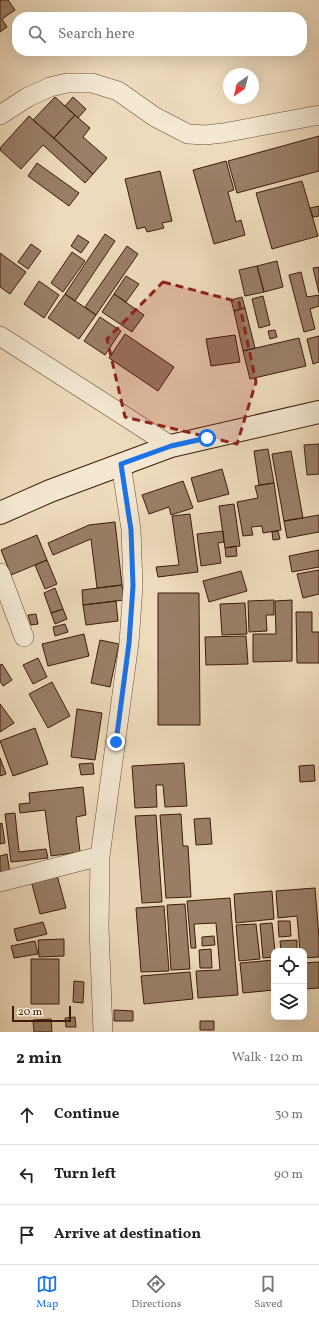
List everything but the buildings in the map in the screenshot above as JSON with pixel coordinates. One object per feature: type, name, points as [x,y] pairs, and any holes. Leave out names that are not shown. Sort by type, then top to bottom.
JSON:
[{"type":"street","points":[[0,115],[28,97],[50,87],[67,83],[92,83],[118,91],[155,117],[188,134],[205,135],[223,133],[319,114]]},
{"type":"street","points":[[0,336],[171,446]]},
{"type":"street","points":[[0,513],[50,491],[171,446],[319,412]]},
{"type":"street","points":[[103,1032],[99,928],[100,856],[129,643],[133,586],[131,530],[121,464]]},
{"type":"street","points":[[0,573],[24,636]]},
{"type":"street","points":[[0,882],[100,856]]},
{"type":"highlighted area","points":[[163,282],[239,302],[256,382],[237,444],[125,417],[107,339]]},
{"type":"route","points":[[116,742],[129,643],[133,586],[131,530],[121,464],[171,446],[207,438]]}]
